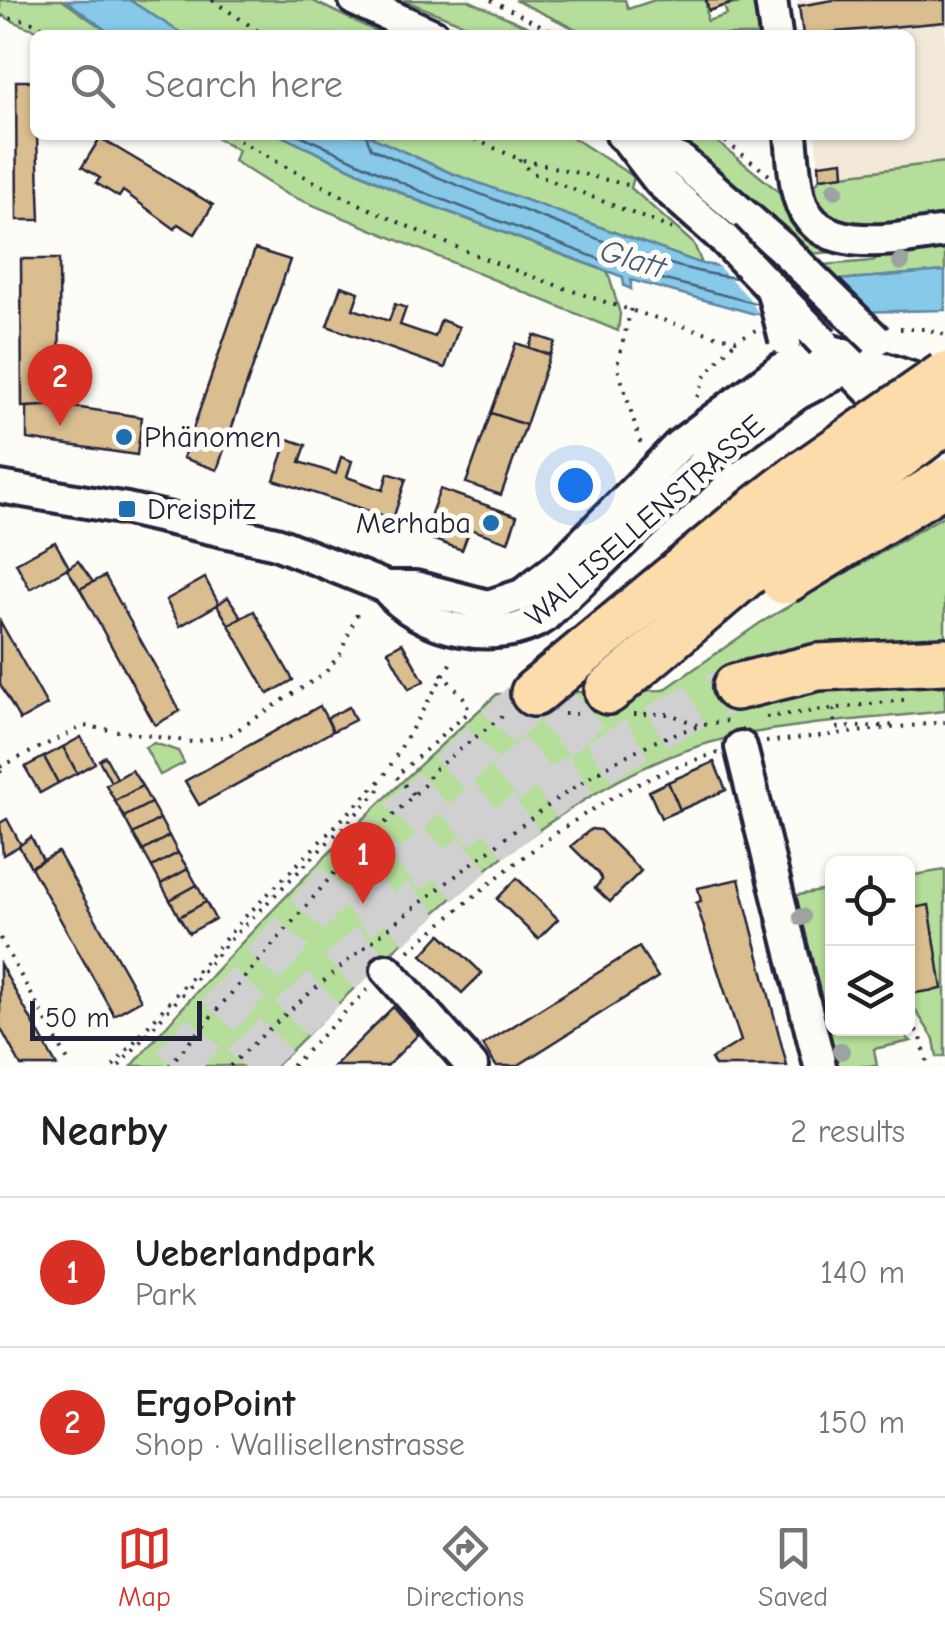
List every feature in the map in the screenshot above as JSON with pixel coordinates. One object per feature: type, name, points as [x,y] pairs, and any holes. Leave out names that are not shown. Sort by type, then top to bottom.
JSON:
[{"type":"highway","points":[[618,702],[762,554],[796,478],[896,385],[936,368]]},
{"type":"highway","points":[[536,707],[762,554],[945,421]]},
{"type":"highway","points":[[762,554],[945,482]]},
{"type":"highway","points":[[743,718],[818,668],[936,679]]},
{"type":"street","points":[[354,0],[421,30]]},
{"type":"street","points":[[771,0],[775,30]]},
{"type":"street","points":[[627,140],[660,182],[773,289],[852,347],[936,368],[945,404]]},
{"type":"street","points":[[634,140],[682,160],[782,248],[838,304],[852,347],[900,421],[945,456]]},
{"type":"street","points":[[791,140],[800,200],[822,229],[842,237],[886,240],[945,232]]},
{"type":"street","points":[[773,289],[774,334]]},
{"type":"street","name":"WALLISELLENSTRASSE","points":[[766,378],[774,334]]},
{"type":"street","name":"WALLISELLENSTRASSE","points":[[0,487],[111,506],[276,543],[386,587],[416,587],[475,606],[498,604],[522,595],[563,563],[694,432],[766,378],[798,361],[852,347]]},
{"type":"street","name":"WALLISELLENSTRASSE","points":[[386,587],[398,603],[428,618],[482,634],[526,629],[544,618],[712,455],[797,394],[852,347]]},
{"type":"street","points":[[743,718],[820,1066]]},
{"type":"street","points":[[387,970],[472,1066]]},
{"type":"path","points":[[212,0],[257,30]]},
{"type":"path","points":[[491,0],[550,30]]},
{"type":"path","points":[[0,17],[28,20],[47,30]]},
{"type":"path","points":[[239,140],[364,207],[631,309],[736,340],[774,334]]},
{"type":"path","points":[[477,140],[519,159],[638,188]]},
{"type":"path","points":[[723,140],[800,200]]},
{"type":"path","points":[[631,309],[617,364],[644,452]]},
{"type":"path","points":[[852,347],[925,328],[945,335]]},
{"type":"path","points":[[694,432],[693,409],[700,385],[736,340]]},
{"type":"path","points":[[1,772],[84,726],[192,742],[228,736],[326,673],[340,654],[360,607]]},
{"type":"path","points":[[116,1066],[231,939],[378,792],[441,673],[458,652]]},
{"type":"path","points":[[414,795],[396,776],[469,712],[465,699],[441,673]]},
{"type":"path","points":[[230,1066],[348,960],[530,820],[609,767],[698,725],[834,709],[936,679]]},
{"type":"path","points":[[169,1066],[336,871],[428,781],[431,772],[500,714],[536,707],[618,702],[698,725]]},
{"type":"path","points":[[834,709],[835,728],[898,722],[899,726]]},
{"type":"path","points":[[292,1066],[387,970],[492,881],[618,793],[700,758],[743,718],[899,726],[945,722]]},
{"type":"path","points":[[0,938],[70,1066]]},
{"type":"path","points":[[915,1029],[920,1034],[928,1066]]},
{"type":"shaded area","points":[[798,0],[945,0],[945,163],[820,178],[816,140],[915,140],[915,30],[802,30]]},
{"type":"green space","points":[[0,0],[62,0],[105,30],[40,30],[0,14]]},
{"type":"green space","points":[[129,0],[311,0],[374,30],[176,30]]},
{"type":"green space","points":[[403,0],[468,0],[535,30],[478,30]]},
{"type":"green space","points":[[515,0],[625,0],[628,9],[655,0],[706,0],[707,21],[727,15],[724,6],[763,0],[766,30],[578,30]]},
{"type":"green space","points":[[221,140],[290,140],[416,200],[608,272],[620,314],[618,331],[286,194],[234,161],[238,150]]},
{"type":"green space","points":[[378,140],[577,140],[634,177],[631,188],[694,244],[702,264],[451,173]]},
{"type":"green space","points":[[674,140],[715,140],[789,200],[864,249],[811,254]]},
{"type":"green space","points":[[945,162],[945,225],[887,230],[854,228],[824,211],[809,195],[820,178]]},
{"type":"green space","points":[[945,239],[945,271],[838,280],[822,265],[873,261],[895,244]]},
{"type":"green space","points":[[945,515],[945,651],[711,688],[945,679],[945,711],[759,732],[670,756],[607,786],[486,870],[374,969],[276,1066],[132,1066],[308,874],[497,694],[664,690],[760,623]]},
{"type":"green space","points":[[154,743],[178,751],[184,763],[160,775],[145,747]]},
{"type":"green space","points":[[945,870],[945,1056],[937,1057],[934,1039],[915,1009],[915,875]]},
{"type":"green space","points":[[825,890],[825,1036],[905,1036],[911,1041],[874,1049],[877,1066],[830,1066],[787,897]]},
{"type":"water","points":[[66,0],[129,0],[176,30],[105,30]]},
{"type":"water","name":"Glatt","points":[[291,140],[378,140],[451,173],[702,264],[838,280],[945,271],[945,310],[755,314],[631,280],[631,289],[624,286],[623,277],[417,200]]},
{"type":"pier","points":[[712,260],[832,274],[878,319],[762,319],[748,297]]},
{"type":"building","points":[[706,0],[741,0],[709,11]]},
{"type":"building","points":[[833,0],[945,0],[945,22],[858,30],[802,30],[799,6]]},
{"type":"building","points":[[16,81],[30,81],[30,140],[37,140],[40,220],[17,220]]},
{"type":"building","points":[[99,140],[103,140],[213,205],[195,234],[178,224],[175,229],[123,191],[119,197],[96,183],[100,178],[82,167]]},
{"type":"building","points":[[843,161],[844,175],[820,178],[819,164]]},
{"type":"building","points":[[255,249],[290,260],[217,470],[183,458]]},
{"type":"building","points":[[21,259],[59,259],[60,407],[22,407]]},
{"type":"building","points":[[341,286],[359,292],[353,309],[389,321],[395,304],[406,308],[400,325],[435,337],[441,320],[459,327],[445,368],[327,326]]},
{"type":"building","points":[[534,335],[555,342],[550,355],[529,348]]},
{"type":"building","points":[[516,343],[550,355],[526,425],[491,413]]},
{"type":"building","points":[[60,405],[142,417],[137,455],[27,439],[27,407]]},
{"type":"building","points":[[491,413],[526,425],[501,495],[466,483]]},
{"type":"building","points":[[288,439],[306,445],[300,462],[336,474],[341,457],[352,461],[347,477],[383,490],[388,473],[406,479],[393,519],[274,480]]},
{"type":"building","points":[[440,489],[517,516],[508,542],[470,529],[462,550],[423,536]]},
{"type":"building","points":[[55,542],[69,567],[30,589],[16,563]]},
{"type":"building","points":[[78,561],[93,582],[80,589],[67,569]]},
{"type":"building","points":[[105,576],[180,711],[155,725],[80,589]]},
{"type":"building","points":[[205,578],[219,604],[180,626],[166,600]]},
{"type":"building","points":[[228,597],[242,618],[229,625],[217,605]]},
{"type":"building","points":[[254,611],[293,680],[268,694],[229,625]]},
{"type":"building","points":[[0,621],[47,705],[20,720],[0,684]]},
{"type":"building","points":[[402,643],[424,681],[409,689],[388,651]]},
{"type":"building","points":[[320,706],[333,731],[199,805],[185,781]]},
{"type":"building","points":[[349,707],[355,720],[333,731],[327,718]]},
{"type":"building","points":[[81,737],[95,763],[77,773],[63,747]]},
{"type":"building","points":[[63,747],[77,773],[58,783],[44,757]]},
{"type":"building","points":[[105,756],[117,778],[111,782],[99,760]]},
{"type":"building","points":[[44,757],[58,783],[40,793],[25,767]]},
{"type":"building","points":[[714,762],[726,790],[680,810],[668,782]]},
{"type":"building","points":[[132,770],[142,786],[115,801],[106,785]]},
{"type":"building","points":[[668,782],[680,810],[661,818],[649,791]]},
{"type":"building","points":[[142,786],[151,803],[124,817],[115,801]]},
{"type":"building","points":[[151,803],[160,819],[133,834],[124,817]]},
{"type":"building","points":[[7,819],[21,845],[3,855],[0,823]]},
{"type":"building","points":[[160,819],[169,836],[143,851],[133,834]]},
{"type":"building","points":[[591,829],[600,830],[641,871],[610,902],[595,888],[602,880],[599,874],[571,846]]},
{"type":"building","points":[[169,836],[178,853],[152,867],[143,851]]},
{"type":"building","points":[[31,837],[43,860],[31,867],[19,846]]},
{"type":"building","points":[[58,852],[141,1000],[114,1015],[31,867]]},
{"type":"building","points":[[178,853],[188,869],[161,884],[152,867]]},
{"type":"building","points":[[188,869],[197,885],[170,900],[161,884]]},
{"type":"building","points":[[517,878],[558,919],[538,939],[497,899]]},
{"type":"building","points":[[739,879],[787,1066],[715,1066],[711,1059],[741,1041],[696,903],[701,901],[698,888]]},
{"type":"building","points":[[197,885],[206,902],[179,917],[170,900]]},
{"type":"building","points":[[206,902],[215,919],[189,933],[179,917]]},
{"type":"building","points":[[929,905],[942,989],[915,993],[915,908]]},
{"type":"building","points":[[441,934],[482,973],[462,993],[422,955]]},
{"type":"building","points":[[639,947],[658,977],[517,1066],[496,1066],[483,1045]]},
{"type":"building","points":[[0,964],[57,1066],[21,1066],[0,1027]]},
{"type":"building","points":[[393,1007],[418,1035],[387,1066],[334,1066]]},
{"type":"tunnel","points":[[243,1066],[414,905],[534,807],[597,763],[736,687]]},
{"type":"tunnel","points":[[356,919],[608,691]]},
{"type":"tunnel","points":[[174,1066],[339,879],[534,693]]},
{"type":"place","name":"ErgoPoint","points":[[60,426]]},
{"type":"place","name":"Phänomen","points":[[124,437]]},
{"type":"place","name":"Dreispitz","points":[[127,509]]},
{"type":"place","name":"Merhaba","points":[[491,523]]},
{"type":"place","name":"Ueberlandpark","points":[[363,904]]}]
